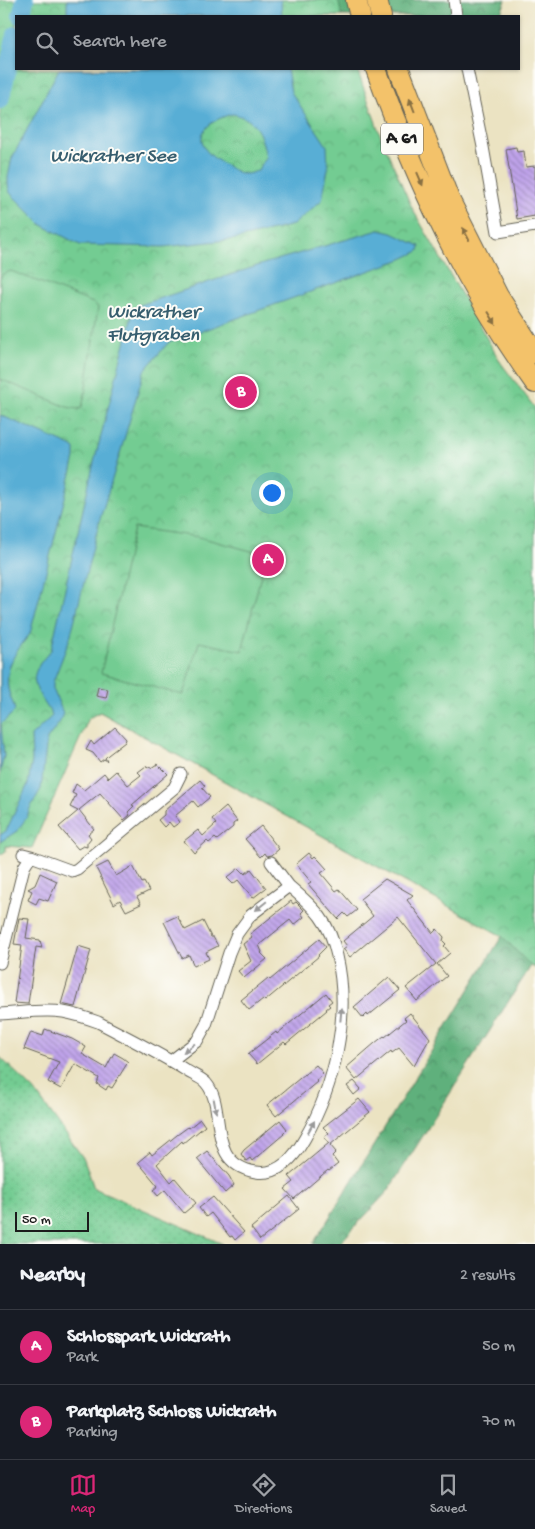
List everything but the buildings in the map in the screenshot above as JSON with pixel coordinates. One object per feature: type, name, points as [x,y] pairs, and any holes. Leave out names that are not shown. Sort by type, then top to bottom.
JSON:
[{"type":"highway","points":[[356,0],[360,15]]},
{"type":"highway","points":[[377,0],[381,15]]},
{"type":"highway","name":"A 61","points":[[376,70],[395,123],[440,203],[512,350],[535,383]]},
{"type":"highway","name":"A 61","points":[[399,70],[440,203]]},
{"type":"highway","name":"A 61","points":[[475,273],[498,296],[535,352]]},
{"type":"street","points":[[454,0],[456,15]]},
{"type":"street","points":[[467,70],[498,232],[535,226]]},
{"type":"street","points":[[0,964],[27,855],[72,871],[77,869],[174,788],[181,774]]},
{"type":"street","points":[[0,1014],[63,1012],[92,1020],[171,1060],[206,1083],[215,1102],[219,1134],[228,1155],[243,1169],[258,1172],[269,1172],[283,1166],[298,1151],[319,1114],[332,1077],[342,999],[338,956],[328,927],[313,906],[289,886],[271,862]]},
{"type":"street","points":[[171,1060],[197,1042],[206,1025],[228,953],[237,934],[251,915],[289,886]]},
{"type":"green space","points":[[0,0],[338,0],[342,15],[15,15],[15,70],[357,70],[381,137],[413,210],[501,363],[535,408],[535,968],[502,936],[100,712],[89,718],[32,848],[6,846],[6,851],[0,855]]},
{"type":"green space","points":[[281,0],[506,0],[500,15],[282,15]]},
{"type":"green space","points":[[11,271],[93,303],[98,307],[82,407],[78,409],[67,407],[0,379],[0,279],[3,274]]},
{"type":"green space","points":[[134,528],[199,537],[266,555],[242,651],[199,642],[183,695],[101,673]]},
{"type":"green space","points":[[100,712],[296,716],[531,962],[531,966],[388,1191],[339,1244],[313,1244],[502,936]]},
{"type":"green space","points":[[0,1057],[34,1090],[84,1159],[94,1188],[223,1244],[0,1244]]},
{"type":"water","points":[[67,0],[281,0],[282,15],[67,15]]},
{"type":"water","name":"Wickrather See","points":[[58,70],[287,70],[291,92],[327,146],[328,169],[322,200],[293,225],[237,239],[163,247],[80,245],[42,225],[10,193],[8,177],[12,158]],"holes":[[[232,114],[247,119],[253,124],[260,135],[266,158],[257,171],[243,174],[213,157],[202,143],[202,136],[205,129],[220,118]]]},
{"type":"water","name":"Wickrather Flutgraben","points":[[379,230],[392,233],[420,246],[419,251],[402,259],[168,343],[144,371],[100,519],[70,638],[53,682],[53,689],[63,713],[60,722],[47,739],[41,789],[27,817],[17,831],[0,842],[0,835],[6,831],[28,784],[32,761],[31,736],[52,716],[36,688],[35,675],[40,664],[51,650],[92,470],[133,312],[137,306],[266,263]]},
{"type":"water","points":[[0,415],[71,446],[75,449],[75,458],[30,634],[13,658],[8,672],[9,694],[15,711],[1,724],[4,756],[0,773]]},
{"type":"waterway","points":[[21,15],[25,0]]},
{"type":"waterway","points":[[0,100],[15,39]]},
{"type":"place","name":"Parkplatz Schloss Wickrath","points":[[241,392]]},
{"type":"place","name":"Schlosspark Wickrath","points":[[268,560]]}]
